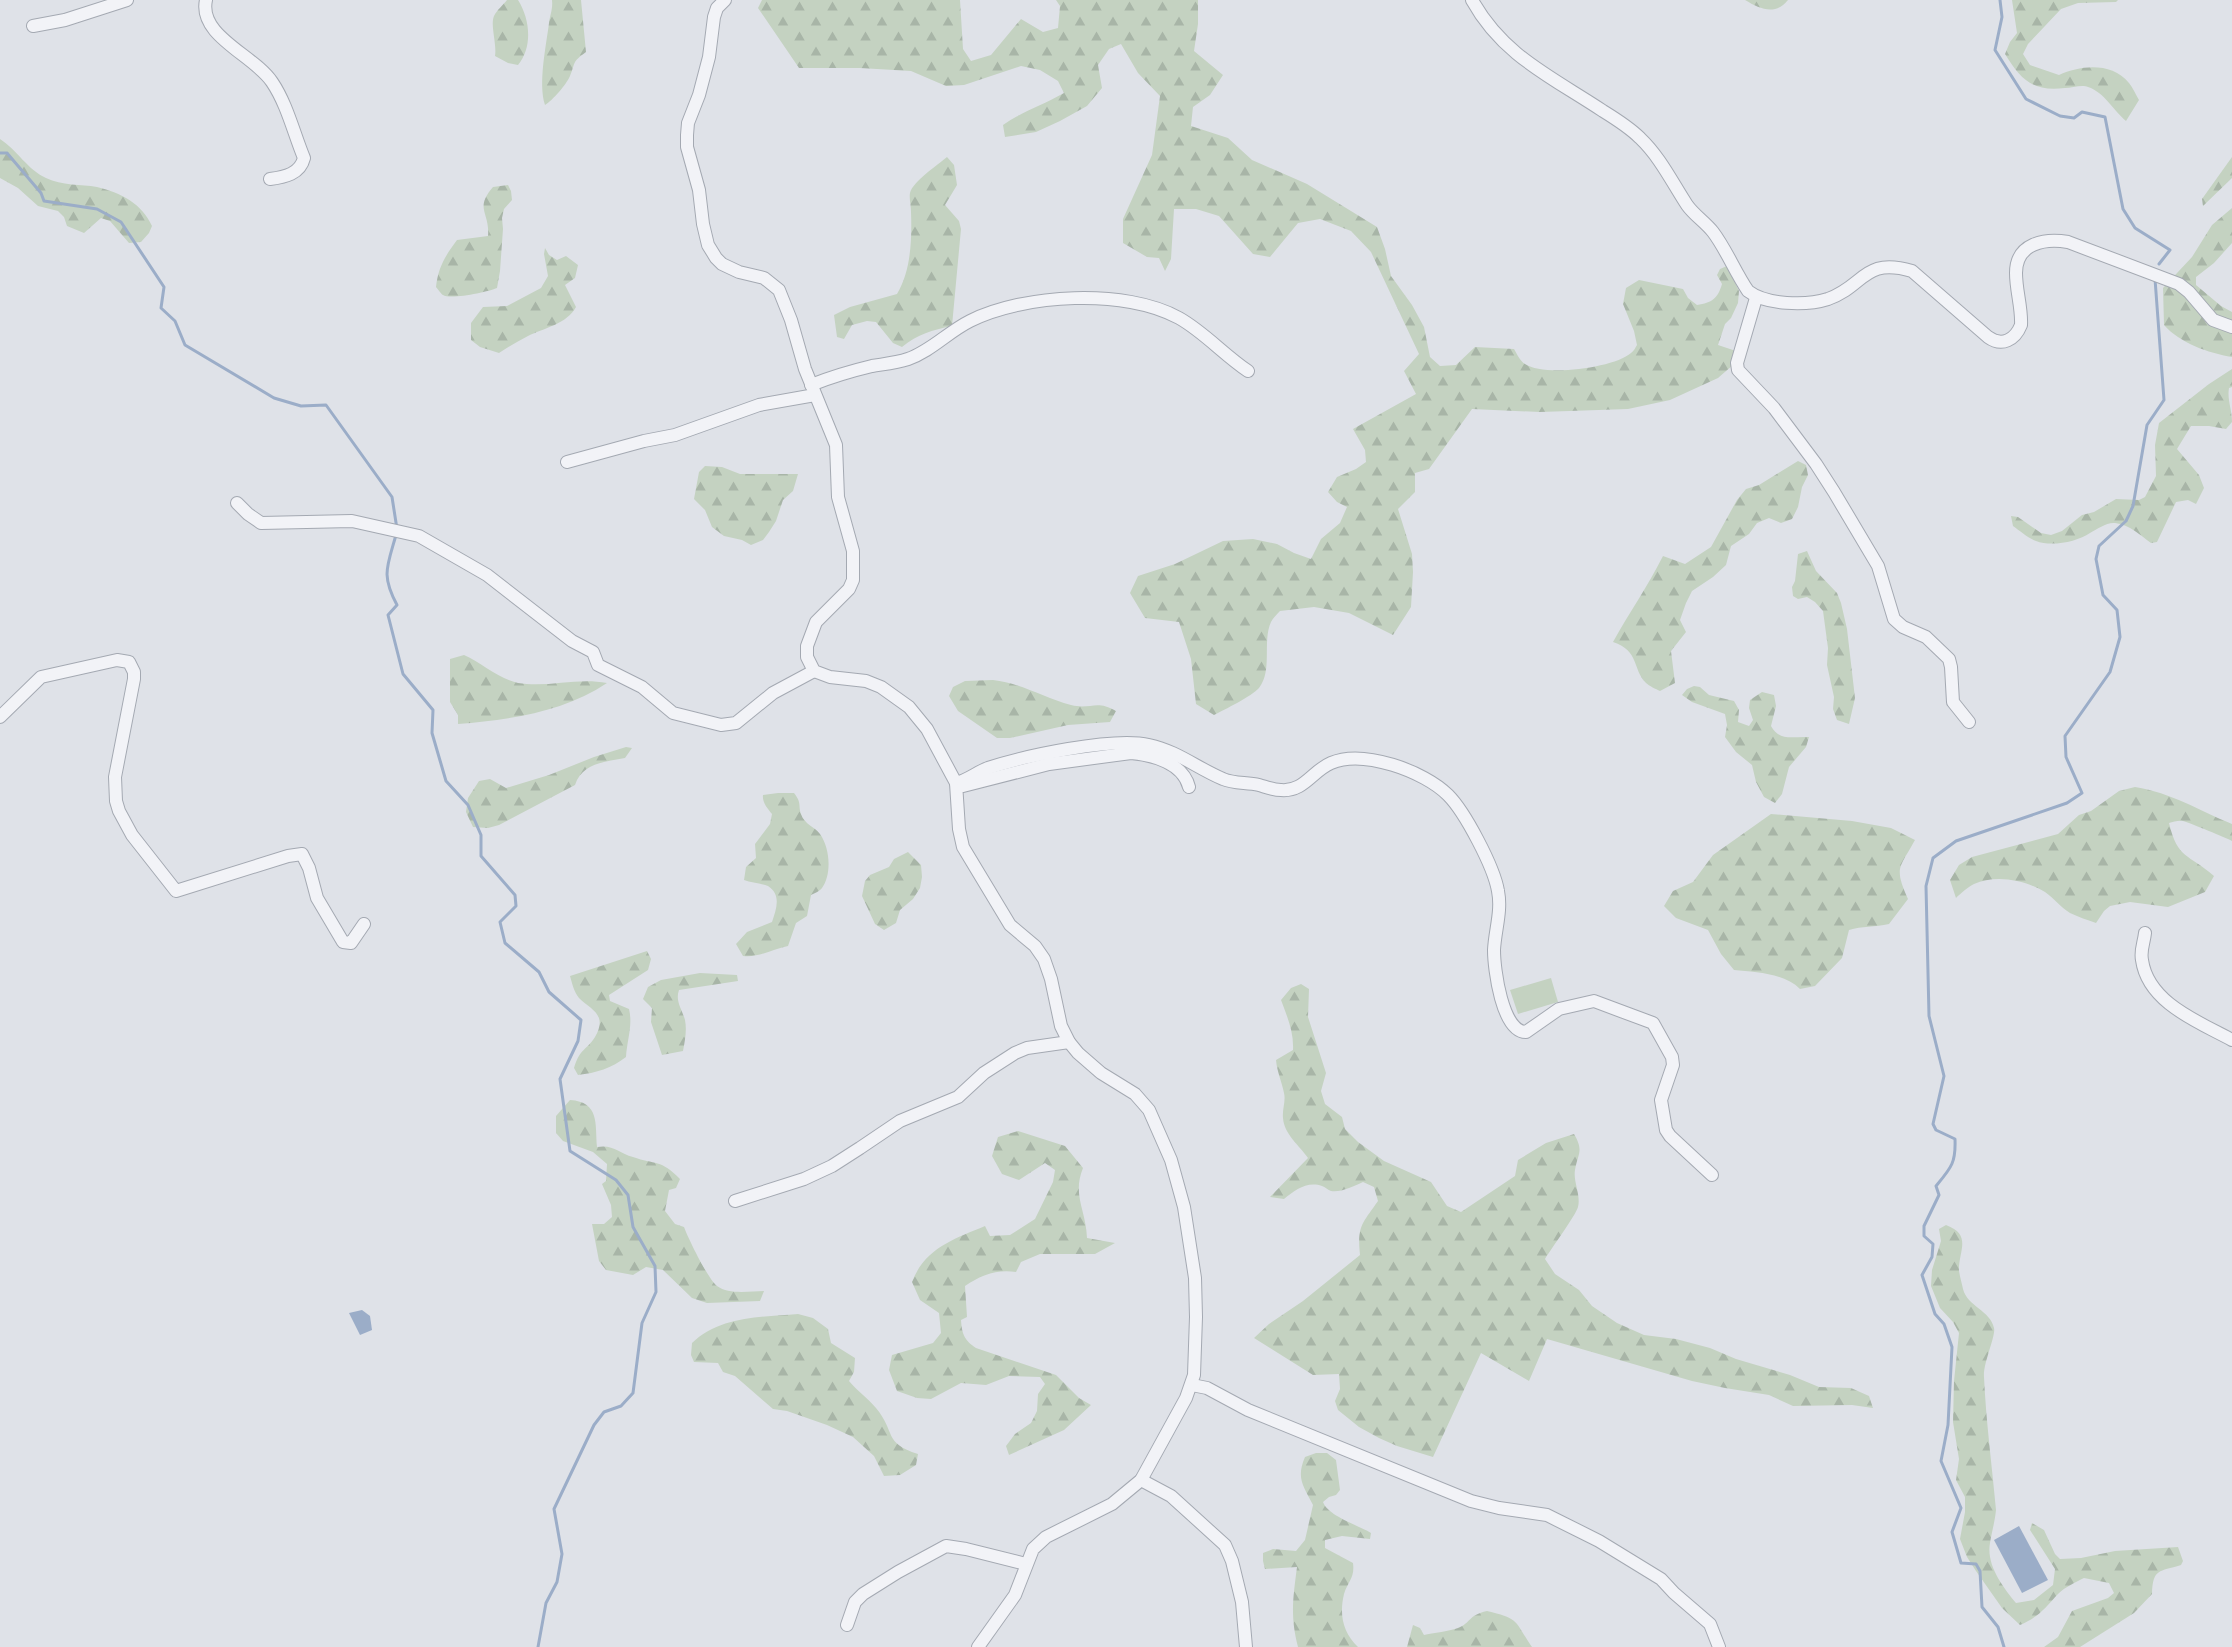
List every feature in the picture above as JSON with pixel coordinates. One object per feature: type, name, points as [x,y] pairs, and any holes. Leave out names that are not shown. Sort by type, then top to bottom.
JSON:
[{"type":"street","points":[[33,26],[65,20],[127,0]]},
{"type":"street","points":[[206,0],[204,8],[208,24],[271,80],[304,158],[302,167],[293,173],[270,179]]},
{"type":"street","points":[[725,0],[717,8],[714,17],[704,79],[687,130],[687,147],[699,190],[703,224],[710,250],[722,264],[739,272],[764,278],[779,290],[813,390],[836,445],[838,497],[850,537],[855,566],[854,579],[849,589],[824,612],[811,633],[807,646],[807,657],[814,671],[830,677],[856,679],[873,684],[900,700],[909,707],[927,729],[956,785],[958,829],[963,847],[1010,925],[1035,946],[1044,959],[1051,979],[1061,1026],[1069,1041],[1078,1053],[1101,1074],[1142,1100],[1157,1125],[1182,1194],[1195,1278],[1195,1361],[1192,1385],[1141,1480],[1112,1504],[1046,1537],[1033,1549],[1015,1595],[978,1647]]},
{"type":"street","points":[[1472,0],[1489,27],[1505,45],[1641,138],[1678,188],[1687,205],[1713,232],[1748,291],[1756,298],[1796,303],[1828,299],[1876,269],[1888,266],[1899,267],[1912,271],[1988,338],[2001,343],[2010,340],[2018,333],[2020,325],[2016,272],[2018,261],[2030,246],[2039,241],[2053,239],[2068,242],[2179,284],[2213,320],[2232,327]]},
{"type":"street","points":[[567,462],[675,435],[759,405],[813,390],[847,372],[908,359],[927,351],[971,321],[1000,309],[1043,301],[1072,298],[1106,299],[1164,311],[1193,327],[1248,371]]},
{"type":"street","points":[[1756,298],[1737,363],[1738,370],[1774,408],[1834,492],[1878,566],[1894,619],[1903,627],[1926,637],[1948,660],[1951,667],[1953,702],[1968,722]]},
{"type":"street","points":[[237,503],[261,523],[352,521],[419,536],[487,574],[572,641],[593,652],[598,665],[642,687],[667,709],[683,716],[721,725],[736,723],[774,693],[814,671]]},
{"type":"street","points":[[0,717],[41,677],[117,660],[129,662],[134,672],[134,680],[115,777],[116,801],[132,835],[176,891],[288,856],[302,854],[309,868],[317,898],[343,942],[351,943],[364,924]]},
{"type":"street","points":[[956,785],[988,768],[1022,759],[1127,743],[1150,746],[1181,756],[1224,779],[1280,790],[1298,789],[1325,766],[1354,758],[1379,760],[1427,780],[1440,788],[1458,806],[1481,850],[1498,890],[1495,959],[1502,1001],[1510,1023],[1515,1029],[1526,1032],[1559,1009],[1594,1001],[1653,1023],[1672,1058],[1673,1065],[1661,1100],[1666,1130],[1712,1175]]},
{"type":"street","points":[[956,785],[1057,762],[1131,753],[1144,754],[1170,764],[1182,774],[1189,788]]},
{"type":"street","points":[[2145,933],[2141,948],[2142,960],[2145,972],[2156,990],[2173,1008],[2232,1040]]},
{"type":"street","points":[[735,1201],[796,1182],[832,1166],[900,1121],[957,1097],[984,1073],[1015,1053],[1027,1048],[1069,1041]]},
{"type":"street","points":[[1192,1385],[1208,1388],[1248,1410],[1471,1501],[1491,1507],[1547,1515],[1579,1530],[1661,1579],[1710,1624],[1719,1647]]},
{"type":"street","points":[[1141,1480],[1171,1496],[1225,1545],[1232,1562],[1242,1602],[1246,1647]]},
{"type":"street","points":[[847,1625],[855,1602],[863,1594],[946,1546],[1026,1564]]},
{"type":"green space","points":[[507,0],[518,0],[527,24],[528,42],[518,65],[495,56],[493,20]]},
{"type":"green space","points":[[552,0],[581,0],[586,52],[576,61],[562,88],[545,105],[542,76]]},
{"type":"green space","points":[[762,0],[960,0],[963,49],[971,61],[991,55],[1021,19],[1043,32],[1058,28],[1060,6],[1056,0],[1198,0],[1198,24],[1194,51],[1223,75],[1210,95],[1193,107],[1191,126],[1228,138],[1252,160],[1307,184],[1377,227],[1391,276],[1412,305],[1424,327],[1430,357],[1440,366],[1456,365],[1475,347],[1514,349],[1525,364],[1547,370],[1579,369],[1610,363],[1631,353],[1637,345],[1623,304],[1626,288],[1639,280],[1683,289],[1688,298],[1697,305],[1702,304],[1714,299],[1719,293],[1722,284],[1717,275],[1720,269],[1727,266],[1739,291],[1738,303],[1731,318],[1725,324],[1718,345],[1736,351],[1733,365],[1718,378],[1670,400],[1628,409],[1540,412],[1472,409],[1429,469],[1415,473],[1415,492],[1398,509],[1412,554],[1413,572],[1411,607],[1393,635],[1349,613],[1314,607],[1280,611],[1268,630],[1266,673],[1259,688],[1214,715],[1196,704],[1191,659],[1179,622],[1145,618],[1130,593],[1138,576],[1175,564],[1223,541],[1253,539],[1277,544],[1311,559],[1321,539],[1340,523],[1347,507],[1337,502],[1328,492],[1337,477],[1366,462],[1365,450],[1353,429],[1416,394],[1404,371],[1419,354],[1371,252],[1351,231],[1320,219],[1298,223],[1270,257],[1253,254],[1219,216],[1196,209],[1174,209],[1171,259],[1165,271],[1159,258],[1147,257],[1123,243],[1123,219],[1152,155],[1160,96],[1138,73],[1121,44],[1109,49],[1098,65],[1102,88],[1087,106],[1036,132],[1005,137],[1003,125],[1064,93],[1058,81],[1040,70],[1021,66],[964,85],[946,86],[911,71],[799,68],[758,8]]},
{"type":"green space","points":[[1745,0],[1788,0],[1778,8],[1767,9]]},
{"type":"green space","points":[[2012,0],[2118,0],[2116,2],[2078,3],[2061,9],[2028,44],[2023,54],[2030,65],[2059,75],[2077,69],[2096,67],[2114,71],[2122,76],[2139,100],[2126,121],[2094,89],[2083,86],[2044,88],[2029,82],[2017,71],[2005,54],[2017,33]]},
{"type":"green space","points":[[0,139],[34,170],[52,181],[97,187],[130,201],[148,218],[152,226],[149,233],[141,242],[129,243],[110,221],[101,218],[84,233],[67,226],[64,217],[58,211],[38,206],[18,188],[0,178]]},
{"type":"green space","points":[[947,157],[954,165],[957,185],[945,205],[959,221],[961,229],[952,326],[925,333],[902,347],[893,343],[876,322],[867,321],[852,325],[844,339],[837,337],[834,315],[850,307],[897,294],[902,285],[910,254],[910,193],[921,178]]},
{"type":"green space","points":[[2232,157],[2232,178],[2203,206],[2202,199]]},
{"type":"green space","points":[[508,185],[512,200],[504,209],[502,218],[497,288],[461,296],[442,295],[436,287],[440,268],[446,257],[457,240],[488,236],[484,201],[493,187]]},
{"type":"green space","points":[[2232,208],[2232,243],[2214,263],[2196,277],[2196,285],[2221,306],[2232,312],[2232,357],[2195,346],[2178,337],[2164,325],[2163,288],[2192,257],[2212,225]]},
{"type":"green space","points":[[545,248],[549,255],[557,260],[566,256],[578,265],[575,278],[565,285],[576,307],[561,322],[528,336],[499,353],[480,347],[471,340],[471,323],[483,307],[507,306],[541,288],[548,276]]},
{"type":"green space","points":[[2232,369],[2232,387],[2229,388],[2229,392],[2232,422],[2226,429],[2191,426],[2177,449],[2199,475],[2204,488],[2196,504],[2188,500],[2176,502],[2157,542],[2151,543],[2130,528],[2115,523],[2064,543],[2036,541],[2013,526],[2011,516],[2018,517],[2041,533],[2051,535],[2062,531],[2082,515],[2094,512],[2116,499],[2139,500],[2145,497],[2156,476],[2155,445],[2159,423]]},
{"type":"green space","points":[[1798,461],[1806,465],[1808,475],[1792,519],[1781,523],[1769,518],[1757,523],[1749,534],[1731,546],[1726,565],[1692,591],[1686,603],[1680,620],[1686,632],[1671,651],[1675,683],[1660,691],[1646,683],[1628,650],[1613,642],[1663,556],[1685,564],[1711,547],[1737,500],[1746,489],[1759,485]]},
{"type":"green space","points":[[705,466],[722,467],[740,474],[798,474],[793,491],[783,500],[776,521],[763,540],[751,545],[742,540],[724,536],[712,527],[705,510],[694,499],[699,472]]},
{"type":"green space","points":[[1807,551],[1816,571],[1837,593],[1841,603],[1847,629],[1855,698],[1849,724],[1837,720],[1833,709],[1834,697],[1827,665],[1828,648],[1823,611],[1807,597],[1798,599],[1793,596],[1792,587],[1795,581],[1798,554]]},
{"type":"green space","points":[[464,655],[504,678],[518,683],[596,681],[607,683],[573,701],[536,713],[458,724],[458,715],[450,702],[450,659]]},
{"type":"green space","points":[[993,680],[1013,684],[1071,705],[1098,705],[1116,711],[1110,722],[1068,725],[1010,738],[997,738],[958,711],[949,696],[953,687],[965,681]]},
{"type":"green space","points":[[1694,686],[1700,687],[1709,695],[1734,701],[1739,710],[1738,722],[1749,726],[1753,720],[1749,708],[1750,700],[1762,692],[1774,695],[1776,706],[1771,726],[1775,731],[1787,737],[1809,737],[1806,747],[1789,767],[1782,794],[1775,803],[1764,797],[1756,782],[1752,765],[1736,752],[1725,737],[1727,725],[1725,714],[1692,702],[1682,695]]},
{"type":"green space","points":[[626,747],[632,748],[625,758],[602,762],[589,768],[578,778],[575,785],[499,825],[488,828],[473,827],[466,812],[468,798],[479,781],[490,779],[506,788]]},
{"type":"green space","points":[[2135,787],[2173,798],[2232,824],[2232,841],[2183,821],[2169,823],[2180,850],[2214,876],[2205,892],[2168,907],[2130,902],[2110,906],[2096,923],[2070,913],[2048,894],[2029,884],[2010,880],[1992,879],[1974,884],[1956,898],[1950,880],[1959,865],[1972,857],[2058,834],[2079,815],[2091,811],[2119,791]]},
{"type":"green space","points":[[794,793],[799,802],[802,817],[820,834],[828,854],[827,876],[821,889],[811,895],[807,916],[796,923],[788,946],[760,955],[743,956],[736,944],[747,932],[772,922],[776,908],[775,894],[768,886],[744,880],[746,867],[756,858],[755,844],[770,824],[772,814],[764,803],[763,795]]},
{"type":"green space","points":[[1771,814],[1852,821],[1891,828],[1915,840],[1900,868],[1901,880],[1908,899],[1889,924],[1849,930],[1842,958],[1815,986],[1800,989],[1778,976],[1734,970],[1721,954],[1708,930],[1676,918],[1664,906],[1673,891],[1693,882],[1713,855]]},
{"type":"green space","points":[[908,852],[921,865],[920,888],[913,899],[900,910],[896,923],[884,930],[875,924],[862,896],[865,881],[870,875],[889,867],[894,859]]},
{"type":"green space","points":[[647,951],[651,959],[648,970],[609,995],[610,1001],[629,1009],[630,1027],[626,1057],[604,1069],[578,1075],[574,1068],[576,1061],[595,1037],[600,1023],[596,1013],[577,996],[570,976]]},
{"type":"green space","points":[[700,973],[737,975],[738,981],[679,990],[678,1001],[686,1024],[683,1051],[662,1055],[651,1022],[652,1008],[643,999],[648,987],[661,980]]},
{"type":"green space","points":[[1551,978],[1558,1002],[1518,1014],[1510,990]]},
{"type":"green space","points":[[1301,984],[1309,989],[1308,1017],[1326,1073],[1321,1091],[1325,1104],[1342,1117],[1345,1129],[1358,1142],[1384,1161],[1431,1182],[1447,1206],[1461,1212],[1515,1176],[1518,1160],[1546,1143],[1574,1134],[1580,1148],[1575,1170],[1579,1202],[1573,1217],[1545,1259],[1555,1274],[1579,1290],[1592,1306],[1617,1323],[1644,1335],[1676,1339],[1710,1348],[1819,1387],[1851,1388],[1869,1396],[1873,1408],[1852,1405],[1793,1406],[1769,1395],[1692,1381],[1547,1339],[1529,1381],[1481,1353],[1433,1457],[1397,1446],[1359,1427],[1338,1410],[1335,1401],[1340,1389],[1339,1374],[1313,1375],[1254,1338],[1360,1255],[1360,1231],[1378,1201],[1374,1187],[1363,1182],[1339,1191],[1330,1191],[1322,1186],[1311,1185],[1297,1190],[1284,1199],[1270,1197],[1308,1158],[1284,1124],[1284,1096],[1276,1060],[1293,1050],[1291,1030],[1281,1000],[1291,988]]},
{"type":"green space","points":[[570,1100],[587,1105],[591,1110],[594,1116],[597,1147],[612,1148],[633,1157],[663,1165],[680,1179],[676,1188],[669,1190],[665,1211],[675,1224],[684,1227],[704,1267],[717,1286],[733,1292],[764,1291],[760,1301],[707,1303],[692,1298],[663,1270],[646,1267],[633,1275],[606,1270],[599,1261],[592,1224],[604,1224],[612,1217],[611,1205],[602,1184],[606,1181],[607,1164],[593,1152],[563,1141],[556,1133],[556,1116]]},
{"type":"green space","points":[[1018,1131],[1065,1146],[1083,1168],[1079,1195],[1087,1238],[1115,1243],[1095,1254],[1040,1254],[1021,1262],[1016,1272],[1002,1271],[989,1274],[965,1286],[967,1317],[961,1320],[963,1333],[969,1342],[976,1348],[1056,1375],[1079,1398],[1091,1405],[1064,1430],[1009,1455],[1006,1446],[1015,1434],[1031,1423],[1037,1411],[1038,1394],[1045,1384],[1040,1377],[1009,1376],[986,1385],[961,1383],[931,1399],[917,1398],[897,1391],[889,1370],[892,1355],[933,1343],[941,1333],[939,1313],[920,1300],[912,1282],[925,1261],[942,1246],[985,1226],[990,1236],[1010,1235],[1035,1219],[1053,1182],[1055,1170],[1045,1163],[1019,1180],[1002,1174],[992,1156],[998,1137]]},
{"type":"green space","points":[[1946,1225],[1954,1229],[1962,1239],[1959,1271],[1965,1295],[1988,1317],[1994,1328],[1984,1377],[1996,1510],[1989,1551],[1993,1567],[2006,1590],[2016,1603],[2034,1600],[2053,1585],[2055,1569],[2030,1530],[2032,1523],[2044,1530],[2055,1554],[2060,1559],[2081,1558],[2115,1551],[2178,1547],[2183,1561],[2181,1565],[2162,1570],[2156,1575],[2152,1594],[2134,1613],[2080,1647],[2044,1647],[2058,1637],[2072,1611],[2108,1598],[2114,1593],[2109,1583],[2084,1578],[2064,1589],[2037,1615],[2020,1625],[2002,1608],[1976,1571],[1960,1539],[1965,1497],[1956,1480],[1959,1459],[1953,1422],[1959,1333],[1953,1322],[1940,1308],[1931,1286],[1932,1270],[1941,1241],[1939,1229]]},
{"type":"green space","points":[[798,1314],[813,1318],[828,1329],[831,1343],[855,1358],[854,1372],[849,1381],[876,1408],[899,1446],[918,1454],[916,1465],[900,1475],[884,1476],[874,1456],[853,1437],[787,1411],[773,1409],[735,1376],[723,1372],[718,1363],[694,1362],[691,1355],[692,1343],[703,1334],[728,1323],[756,1317]]},
{"type":"green space","points":[[1316,1453],[1327,1453],[1336,1460],[1340,1490],[1323,1502],[1326,1507],[1337,1516],[1371,1533],[1370,1539],[1342,1536],[1325,1540],[1325,1548],[1353,1563],[1352,1576],[1344,1594],[1342,1616],[1349,1636],[1358,1647],[1298,1647],[1293,1616],[1297,1567],[1265,1569],[1263,1561],[1263,1553],[1273,1549],[1296,1551],[1305,1540],[1313,1505],[1302,1481],[1301,1471],[1305,1457]]},
{"type":"green space","points":[[1487,1611],[1506,1616],[1516,1622],[1532,1647],[1407,1647],[1413,1625],[1420,1628],[1424,1635],[1446,1631],[1462,1626],[1476,1615]]},
{"type":"water","points":[[362,1310],[370,1316],[372,1330],[360,1335],[349,1313]]},
{"type":"water","points":[[2019,1526],[2048,1580],[2022,1593],[1994,1540]]},
{"type":"waterway","points":[[2000,0],[2002,17],[1995,50],[2026,99],[2060,116],[2074,118],[2082,112],[2105,117],[2123,209],[2135,228],[2170,250],[2159,264]]},
{"type":"waterway","points":[[0,153],[7,153],[41,193],[44,201],[97,209],[121,222],[164,287],[161,308],[175,321],[185,345],[274,398],[301,406],[326,405],[392,497],[397,529]]},
{"type":"waterway","points":[[2004,1647],[1998,1627],[1982,1607],[1980,1571],[1976,1564],[1961,1563],[1952,1532],[1961,1508],[1941,1461],[1948,1425],[1952,1347],[1944,1324],[1935,1314],[1922,1275],[1932,1257],[1933,1244],[1924,1236],[1924,1226],[1939,1195],[1936,1186],[1949,1170],[1953,1160],[1955,1139],[1936,1130],[1933,1124],[1944,1076],[1929,1016],[1926,886],[1933,858],[1956,841],[2067,803],[2082,793],[2066,757],[2065,736],[2110,672],[2120,637],[2117,610],[2103,595],[2096,559],[2099,546],[2126,521],[2133,506],[2147,425],[2164,400],[2155,279]]},
{"type":"waterway","points":[[396,535],[387,578],[397,605],[388,615],[403,674],[433,710],[432,733],[446,781],[468,805],[481,835],[481,856],[515,895],[516,906],[500,922],[505,943],[539,972],[549,992],[581,1020],[578,1041],[560,1079],[570,1151],[616,1180],[628,1195],[633,1227],[655,1266],[656,1292],[642,1323],[633,1393],[621,1406],[604,1412],[594,1425],[554,1509],[562,1554],[557,1582],[546,1603],[538,1647]]}]
